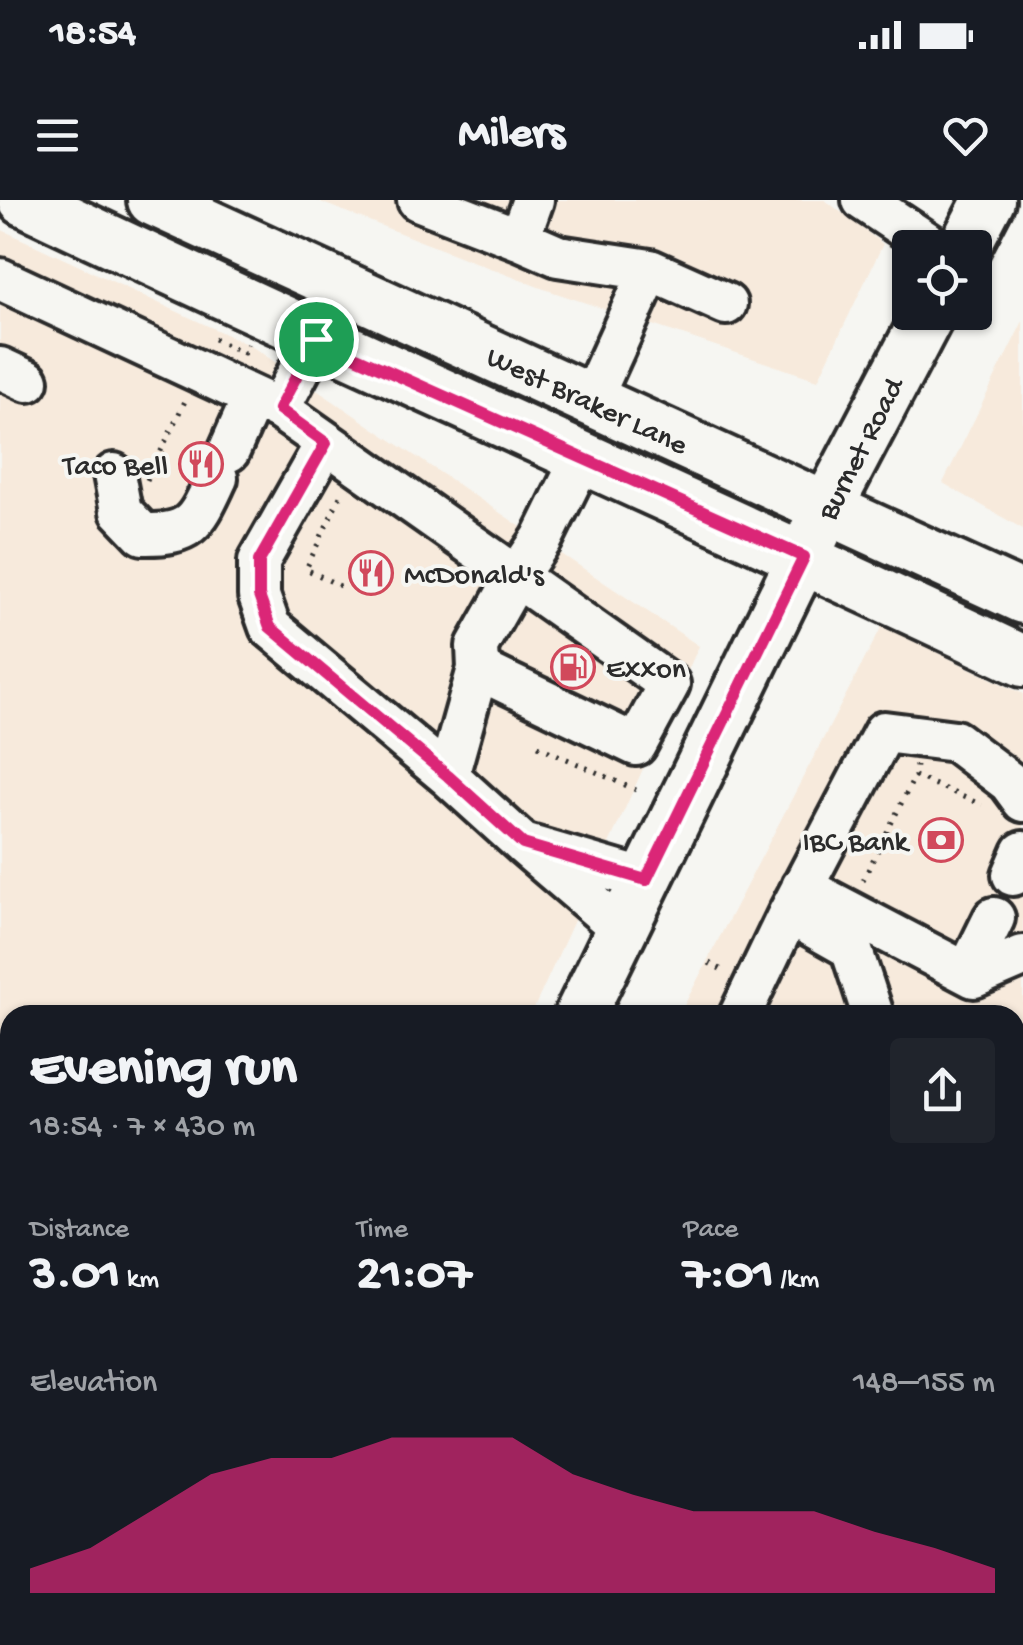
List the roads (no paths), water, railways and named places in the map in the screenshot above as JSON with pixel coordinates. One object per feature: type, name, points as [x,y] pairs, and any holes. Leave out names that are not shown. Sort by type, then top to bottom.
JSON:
[{"type":"main road","name":"West Braker Lane","points":[[24,200],[316,339],[804,557],[1023,662]]},
{"type":"main road","name":"West Braker Lane","points":[[153,200],[1023,598]]},
{"type":"main road","points":[[973,230],[989,200]]},
{"type":"main road","name":"Burnet Road","points":[[585,1005],[826,510],[921,330]]},
{"type":"street","points":[[418,200],[558,256],[650,270],[726,304]]},
{"type":"street","points":[[519,240],[533,200]]},
{"type":"street","points":[[862,200],[908,230]]},
{"type":"street","points":[[590,400],[650,270]]},
{"type":"street","points":[[0,279],[266,403],[669,684],[636,745],[478,669]]},
{"type":"street","points":[[128,481],[121,511],[143,534],[172,534],[198,519],[223,464],[316,339]]},
{"type":"street","points":[[326,443],[259,561],[259,596],[270,627],[622,929]]},
{"type":"street","points":[[448,776],[478,669],[477,646],[516,576],[542,539],[582,458]]},
{"type":"street","points":[[745,1005],[884,732],[955,741],[1009,782],[1010,806]]},
{"type":"street","points":[[523,844],[646,880]]},
{"type":"street","points":[[796,900],[974,977],[1023,956]]},
{"type":"street","points":[[796,900],[850,948],[870,1005]]},
{"type":"street","points":[[967,973],[994,918]]},
{"type":"place","name":"Taco Bell","points":[[201,464]]},
{"type":"place","name":"McDonald's","points":[[371,573]]},
{"type":"place","name":"Exxon","points":[[573,667]]},
{"type":"place","name":"IBC Bank","points":[[941,840]]}]
